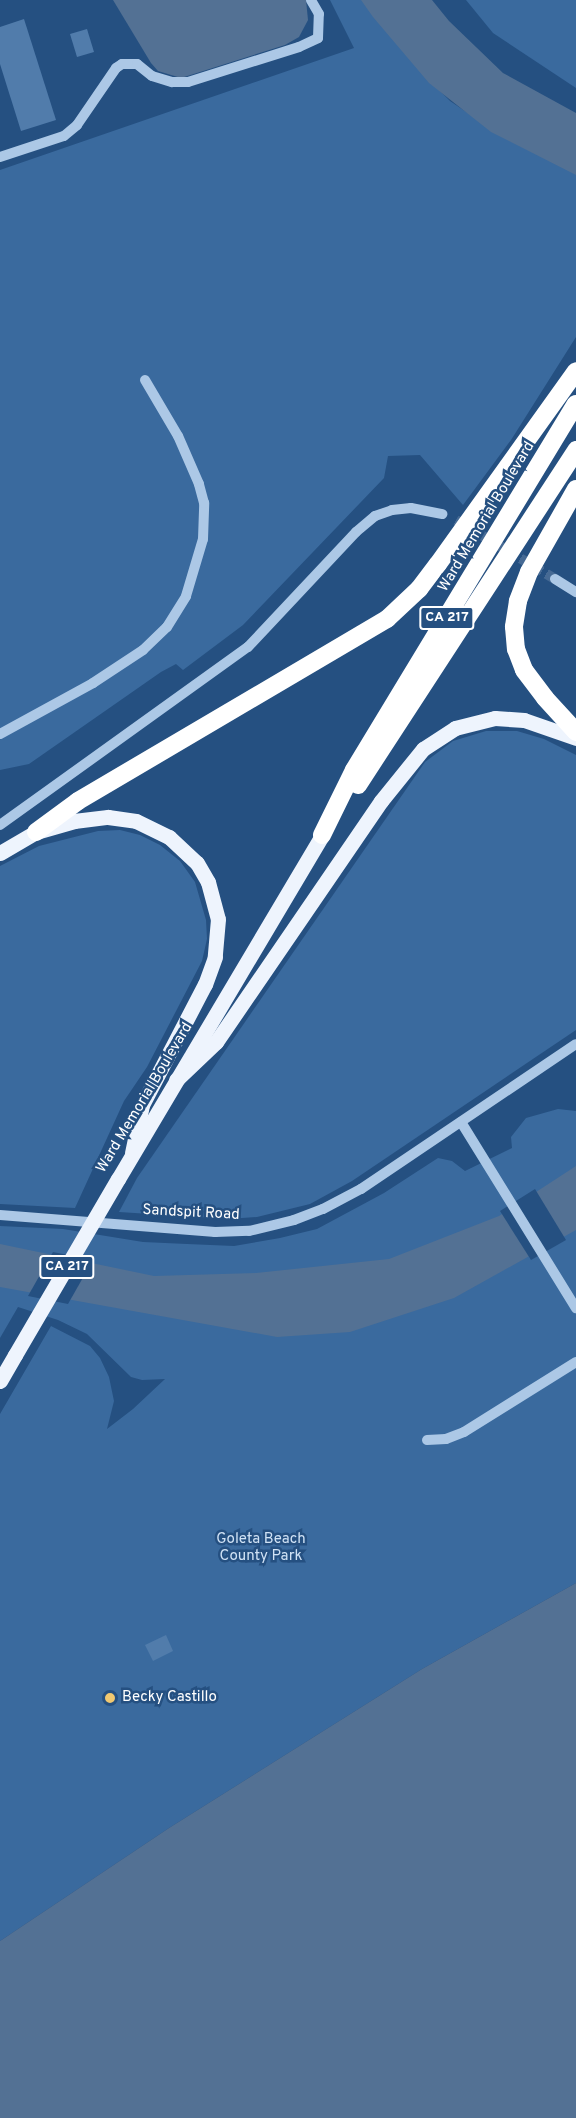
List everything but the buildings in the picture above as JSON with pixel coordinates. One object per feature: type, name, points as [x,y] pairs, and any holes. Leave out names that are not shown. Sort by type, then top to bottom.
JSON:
[{"type":"highway","points":[[36,832],[78,801],[387,619],[419,589],[432,572],[576,371]]},
{"type":"highway","name":"Ward Memorial Boulevard","points":[[322,835],[354,770],[576,404]]},
{"type":"highway","name":"Ward Memorial Boulevard","points":[[322,835],[369,770],[576,450]]},
{"type":"highway","points":[[576,489],[529,572],[518,601],[514,627],[516,649],[524,670],[535,687],[576,732]]},
{"type":"main road","points":[[176,1080],[216,1042],[381,801],[423,749],[455,728],[495,718],[524,720],[576,738]]},
{"type":"main road","points":[[0,853],[36,832],[90,818],[108,817],[136,821],[159,830],[181,846],[203,872],[213,894],[219,933],[215,957],[205,984],[142,1105],[132,1153]]},
{"type":"main road","name":"Ward Memorial Boulevard","points":[[0,1381],[132,1153],[322,835]]},
{"type":"street","points":[[0,157],[64,136],[77,125],[116,68],[122,64],[137,64],[152,76],[172,82],[188,82],[299,47],[318,38],[319,14],[311,0]]},
{"type":"street","points":[[0,734],[93,683],[143,650],[167,627],[186,596],[203,539],[204,503],[199,484],[178,436],[145,380]]},
{"type":"street","points":[[0,825],[248,648],[350,537],[375,516],[392,510],[411,508],[442,514]]},
{"type":"street","points":[[555,579],[576,592]]},
{"type":"street","name":"Sandspit Road","points":[[0,1215],[215,1232],[249,1231],[268,1227],[323,1209],[361,1189],[576,1044]]},
{"type":"street","points":[[461,1122],[576,1308]]},
{"type":"street","points":[[427,1440],[446,1438],[464,1432],[576,1362]]},
{"type":"green space","points":[[330,0],[362,0],[427,78],[450,101],[496,132],[576,169],[576,337],[511,440],[463,505],[420,455],[388,456],[384,478],[243,625],[183,670],[176,664],[161,672],[29,764],[0,770],[0,170],[354,48]]},
{"type":"green space","points":[[466,0],[576,0],[576,88],[493,33]]},
{"type":"green space","points":[[486,731],[517,731],[544,739],[576,755],[576,1030],[352,1181],[310,1204],[257,1217],[228,1219],[119,1212],[137,1178],[425,762],[453,741]]},
{"type":"green space","points":[[120,830],[140,835],[160,845],[180,861],[195,882],[206,920],[207,939],[202,961],[147,1067],[124,1101],[75,1208],[0,1204],[0,866],[39,846],[98,831]]},
{"type":"green space","name":"Goleta Beach County Park","points":[[558,1109],[576,1111],[576,1583],[422,1669],[169,1828],[0,1941],[0,1414],[51,1326],[90,1346],[100,1358],[109,1377],[114,1401],[107,1429],[133,1409],[165,1379],[142,1380],[131,1377],[87,1334],[58,1320],[18,1307],[0,1338],[0,1226],[63,1229],[143,1242],[187,1244],[234,1246],[280,1238],[317,1229],[384,1193],[438,1158],[452,1161],[465,1171],[512,1148],[511,1137],[526,1118]]},
{"type":"shaded area","points":[[113,0],[306,0],[308,20],[299,37],[285,45],[181,78],[158,71],[151,63]]},
{"type":"shaded area","points":[[361,0],[432,0],[449,21],[503,73],[576,113],[576,175],[491,132],[429,83]]},
{"type":"shaded area","points":[[576,1166],[576,1230],[454,1298],[350,1332],[277,1337],[0,1287],[0,1244],[154,1276],[256,1273],[389,1259],[499,1216]]},
{"type":"shaded area","points":[[576,1583],[576,2118],[0,2118],[0,1941],[169,1828],[422,1669]]},
{"type":"pier","points":[[535,1189],[566,1240],[531,1260],[500,1211]]},
{"type":"pier","points":[[53,1252],[93,1260],[68,1304],[28,1296]]},
{"type":"tunnel","points":[[456,520],[555,579]]},
{"type":"place","name":"Becky Castillo","points":[[110,1698]]}]
